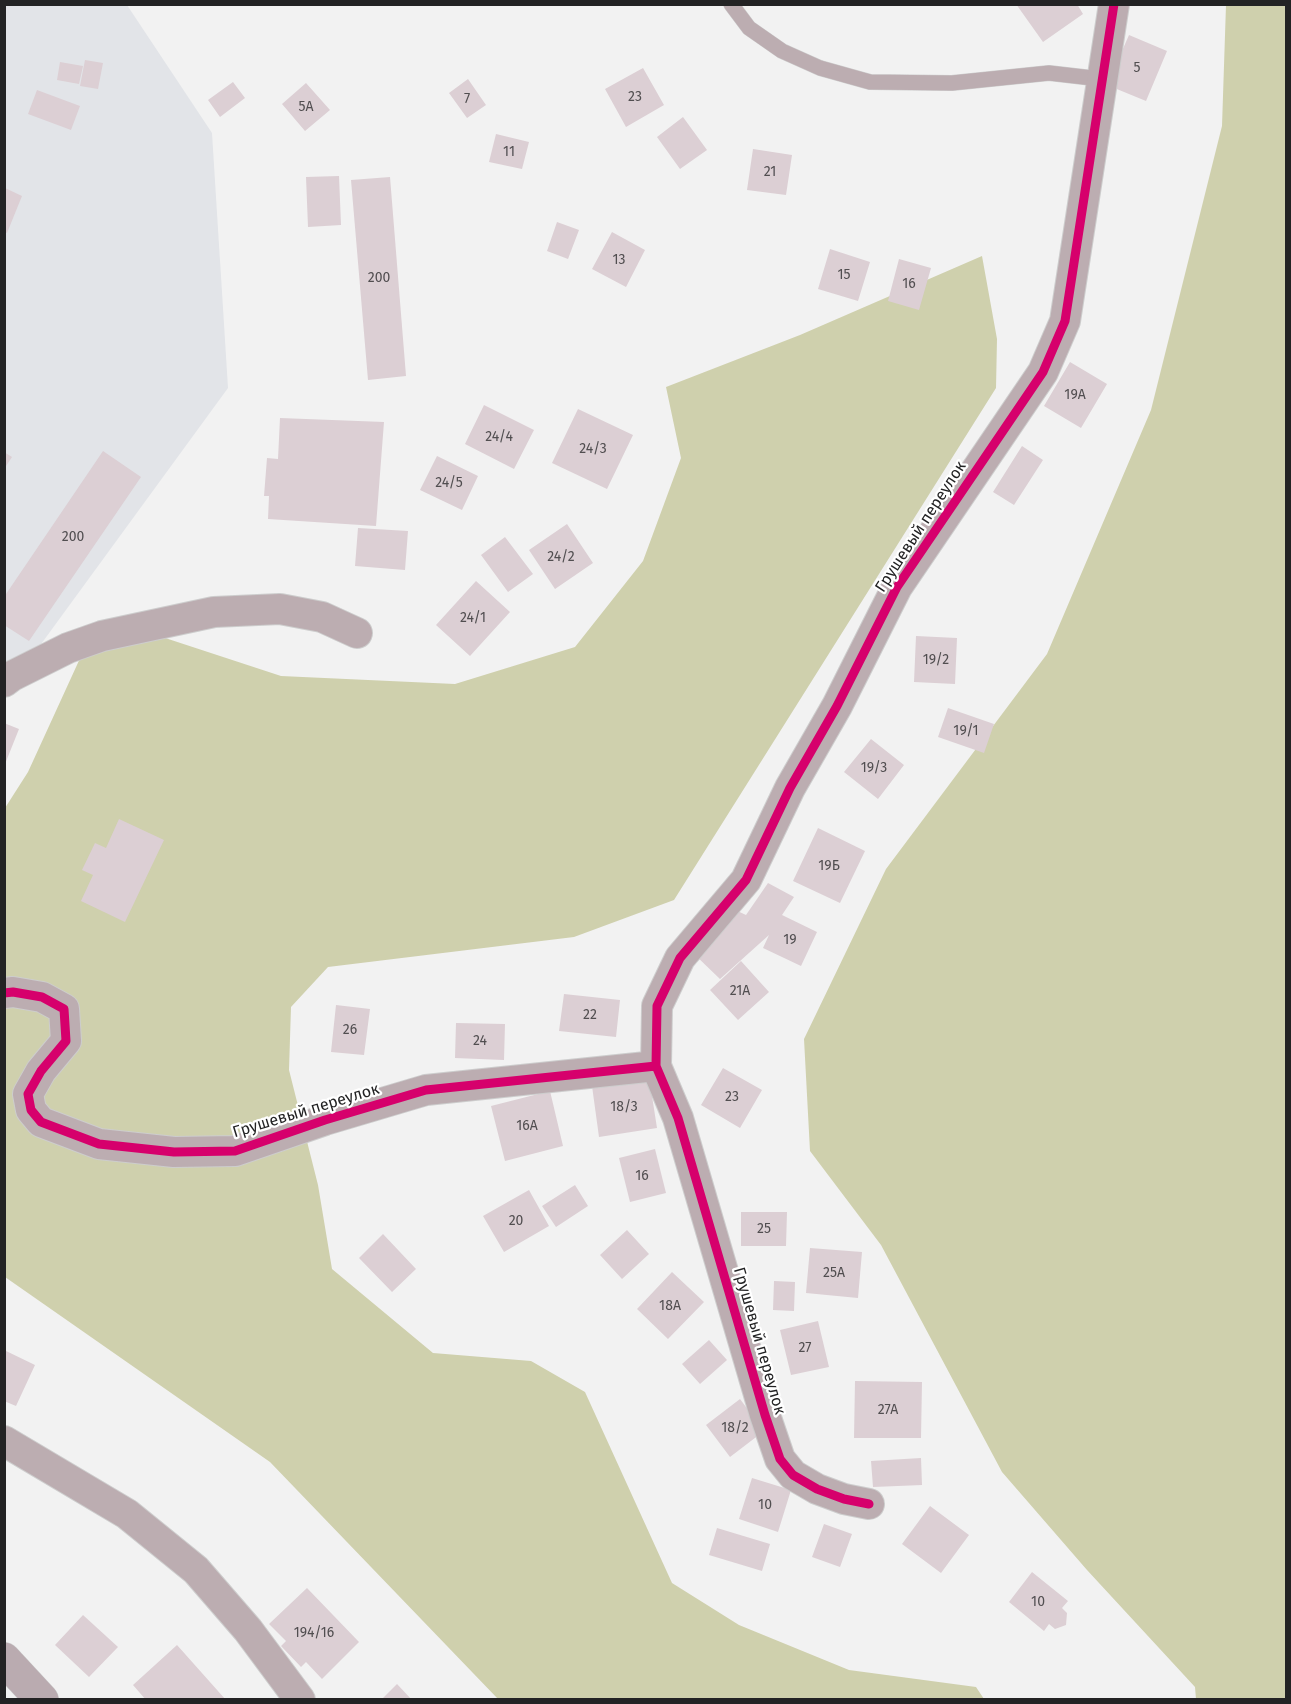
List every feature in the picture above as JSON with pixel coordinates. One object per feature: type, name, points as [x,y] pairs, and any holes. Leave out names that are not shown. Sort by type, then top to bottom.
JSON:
[{"type":"main road","points":[[4,1659],[42,1700]]},
{"type":"street","name":"Грушевый переулок","points":[[869,1504],[844,1499],[817,1489],[793,1476],[780,1459],[678,1118],[656,1066],[657,1006],[680,958],[746,880],[790,788],[837,706],[897,587],[1043,372],[1065,321],[1114,4]]},
{"type":"street","points":[[4,682],[68,648],[102,636],[214,612],[280,609],[322,616],[357,633]]},
{"type":"street","name":"Грушевый переулок","points":[[9,993],[42,997],[64,1009],[66,1041],[41,1071],[28,1094],[31,1110],[41,1122],[99,1144],[174,1152],[235,1151],[325,1120],[426,1090],[656,1066]]},
{"type":"street","points":[[4,1441],[127,1514],[196,1570],[248,1630],[300,1700]]},
{"type":"lane","points":[[730,4],[748,28],[782,51],[820,68],[870,82],[952,83],[1048,73],[1101,79]]},
{"type":"shaded area","points":[[5,5],[127,5],[212,133],[228,388],[36,651],[5,667]]},
{"type":"green space","points":[[1226,5],[1286,5],[1286,1699],[1196,1699],[1195,1687],[1087,1570],[1002,1472],[881,1245],[810,1151],[804,1039],[886,869],[1047,654],[1151,410],[1222,126]]},
{"type":"green space","points":[[982,256],[997,339],[996,388],[674,900],[574,937],[328,967],[291,1007],[289,1070],[318,1185],[332,1269],[433,1353],[531,1361],[585,1392],[672,1583],[739,1625],[849,1670],[976,1687],[984,1699],[498,1699],[270,1462],[5,1277],[5,808],[28,772],[82,654],[153,634],[281,676],[455,684],[575,647],[643,561],[681,458],[666,387],[800,335]]},
{"type":"building","points":[[1016,4],[1077,4],[1083,14],[1043,42]]},
{"type":"building","points":[[1129,35],[1167,51],[1146,101],[1107,85]]},
{"type":"building","points":[[85,60],[103,63],[98,89],[80,86]]},
{"type":"building","points":[[60,62],[83,66],[79,84],[57,80]]},
{"type":"building","points":[[643,68],[664,105],[626,127],[605,89]]},
{"type":"building","points":[[468,79],[486,105],[467,118],[449,93]]},
{"type":"building","points":[[233,82],[245,98],[220,117],[208,100]]},
{"type":"building","points":[[306,83],[330,110],[305,131],[282,104]]},
{"type":"building","points":[[37,90],[80,106],[71,130],[28,114]]},
{"type":"building","points":[[683,117],[707,150],[680,169],[657,137]]},
{"type":"building","points":[[496,134],[529,142],[522,169],[489,162]]},
{"type":"building","points":[[753,149],[792,155],[786,195],[747,190]]},
{"type":"building","points":[[339,176],[341,225],[308,227],[306,177]]},
{"type":"building","points":[[390,177],[406,376],[368,380],[351,180]]},
{"type":"building","points":[[5,188],[22,196],[7,233],[5,232]]},
{"type":"building","points":[[557,222],[579,230],[568,259],[547,251]]},
{"type":"building","points":[[612,232],[645,250],[626,287],[592,269]]},
{"type":"building","points":[[830,249],[870,262],[858,301],[818,289]]},
{"type":"building","points":[[899,259],[931,268],[919,310],[888,301]]},
{"type":"building","points":[[1070,362],[1107,384],[1081,428],[1044,406]]},
{"type":"building","points":[[484,405],[534,430],[514,469],[465,444]]},
{"type":"building","points":[[578,409],[633,435],[607,489],[552,463]]},
{"type":"building","points":[[280,418],[384,422],[376,526],[268,519],[269,496],[264,496],[267,458],[278,459]]},
{"type":"building","points":[[1022,446],[1043,460],[1014,505],[993,492]]},
{"type":"building","points":[[103,451],[141,477],[29,641],[4,625],[4,597]]},
{"type":"building","points":[[4,452],[12,457],[4,469]]},
{"type":"building","points":[[437,456],[478,476],[462,510],[420,490]]},
{"type":"building","points":[[567,524],[593,563],[555,589],[529,550]]},
{"type":"building","points":[[358,528],[408,531],[405,570],[355,566]]},
{"type":"building","points":[[505,537],[533,574],[508,592],[481,555]]},
{"type":"building","points":[[476,581],[510,612],[470,656],[436,625]]},
{"type":"building","points":[[916,636],[957,638],[955,684],[914,682]]},
{"type":"building","points":[[948,708],[994,724],[984,753],[938,737]]},
{"type":"building","points":[[4,723],[19,729],[5,764],[4,764]]},
{"type":"building","points":[[871,739],[904,765],[878,799],[844,772]]},
{"type":"building","points":[[119,819],[164,840],[125,922],[81,901],[93,875],[82,870],[95,843],[106,848]]},
{"type":"building","points":[[818,828],[865,851],[840,903],[793,881]]},
{"type":"building","points":[[768,883],[794,897],[782,915],[817,932],[801,966],[763,948],[769,935],[720,979],[693,953],[731,908],[746,915]]},
{"type":"building","points":[[741,961],[769,992],[738,1020],[710,990]]},
{"type":"building","points":[[564,994],[620,1000],[616,1037],[559,1031]]},
{"type":"building","points":[[336,1005],[370,1009],[364,1055],[331,1052]]},
{"type":"building","points":[[456,1023],[505,1024],[504,1060],[455,1058]]},
{"type":"building","points":[[723,1068],[762,1090],[740,1128],[701,1105]]},
{"type":"building","points":[[649,1077],[657,1128],[599,1137],[592,1086]]},
{"type":"building","points":[[550,1091],[563,1146],[505,1161],[491,1106]]},
{"type":"building","points":[[655,1149],[666,1193],[630,1202],[619,1158]]},
{"type":"building","points":[[575,1185],[588,1206],[556,1227],[542,1206]]},
{"type":"building","points":[[529,1190],[549,1226],[504,1252],[483,1216]]},
{"type":"building","points":[[741,1212],[787,1212],[786,1246],[741,1246]]},
{"type":"building","points":[[627,1230],[649,1254],[622,1279],[600,1255]]},
{"type":"building","points":[[383,1234],[416,1269],[392,1292],[359,1258]]},
{"type":"building","points":[[810,1248],[862,1252],[858,1298],[806,1293]]},
{"type":"building","points":[[672,1272],[704,1302],[668,1339],[637,1309]]},
{"type":"building","points":[[774,1281],[795,1282],[794,1311],[773,1310]]},
{"type":"building","points":[[818,1321],[829,1367],[791,1375],[780,1330]]},
{"type":"building","points":[[709,1340],[727,1360],[700,1384],[682,1364]]},
{"type":"building","points":[[4,1350],[35,1365],[16,1406],[4,1401]]},
{"type":"building","points":[[855,1381],[922,1382],[921,1438],[854,1438]]},
{"type":"building","points":[[740,1399],[764,1431],[730,1457],[706,1425]]},
{"type":"building","points":[[921,1458],[922,1485],[873,1487],[871,1461]]},
{"type":"building","points":[[752,1478],[791,1490],[778,1532],[739,1519]]},
{"type":"building","points":[[930,1506],[969,1535],[941,1573],[902,1544]]},
{"type":"building","points":[[824,1524],[852,1534],[840,1567],[812,1557]]},
{"type":"building","points":[[717,1528],[770,1544],[762,1571],[709,1555]]},
{"type":"building","points":[[1032,1572],[1068,1601],[1062,1608],[1067,1613],[1066,1625],[1055,1629],[1049,1624],[1044,1631],[1009,1602]]},
{"type":"building","points":[[307,1588],[359,1642],[322,1679],[306,1662],[301,1667],[281,1646],[286,1641],[269,1624]]},
{"type":"building","points":[[83,1615],[118,1647],[89,1677],[55,1645]]},
{"type":"building","points":[[177,1645],[226,1700],[146,1700],[133,1685]]},
{"type":"building","points":[[397,1684],[412,1700],[381,1700]]},
{"type":"cycle path","points":[[869,1504],[844,1499],[817,1489],[793,1475],[780,1459],[678,1118],[656,1066],[657,1006],[680,958],[746,880],[790,788],[837,706],[897,587],[1043,372],[1065,321],[1114,4]]},
{"type":"cycle path","points":[[4,993],[13,992],[42,997],[64,1009],[66,1041],[41,1071],[28,1094],[31,1110],[41,1122],[99,1144],[174,1152],[235,1151],[325,1120],[426,1090],[656,1066]]}]
